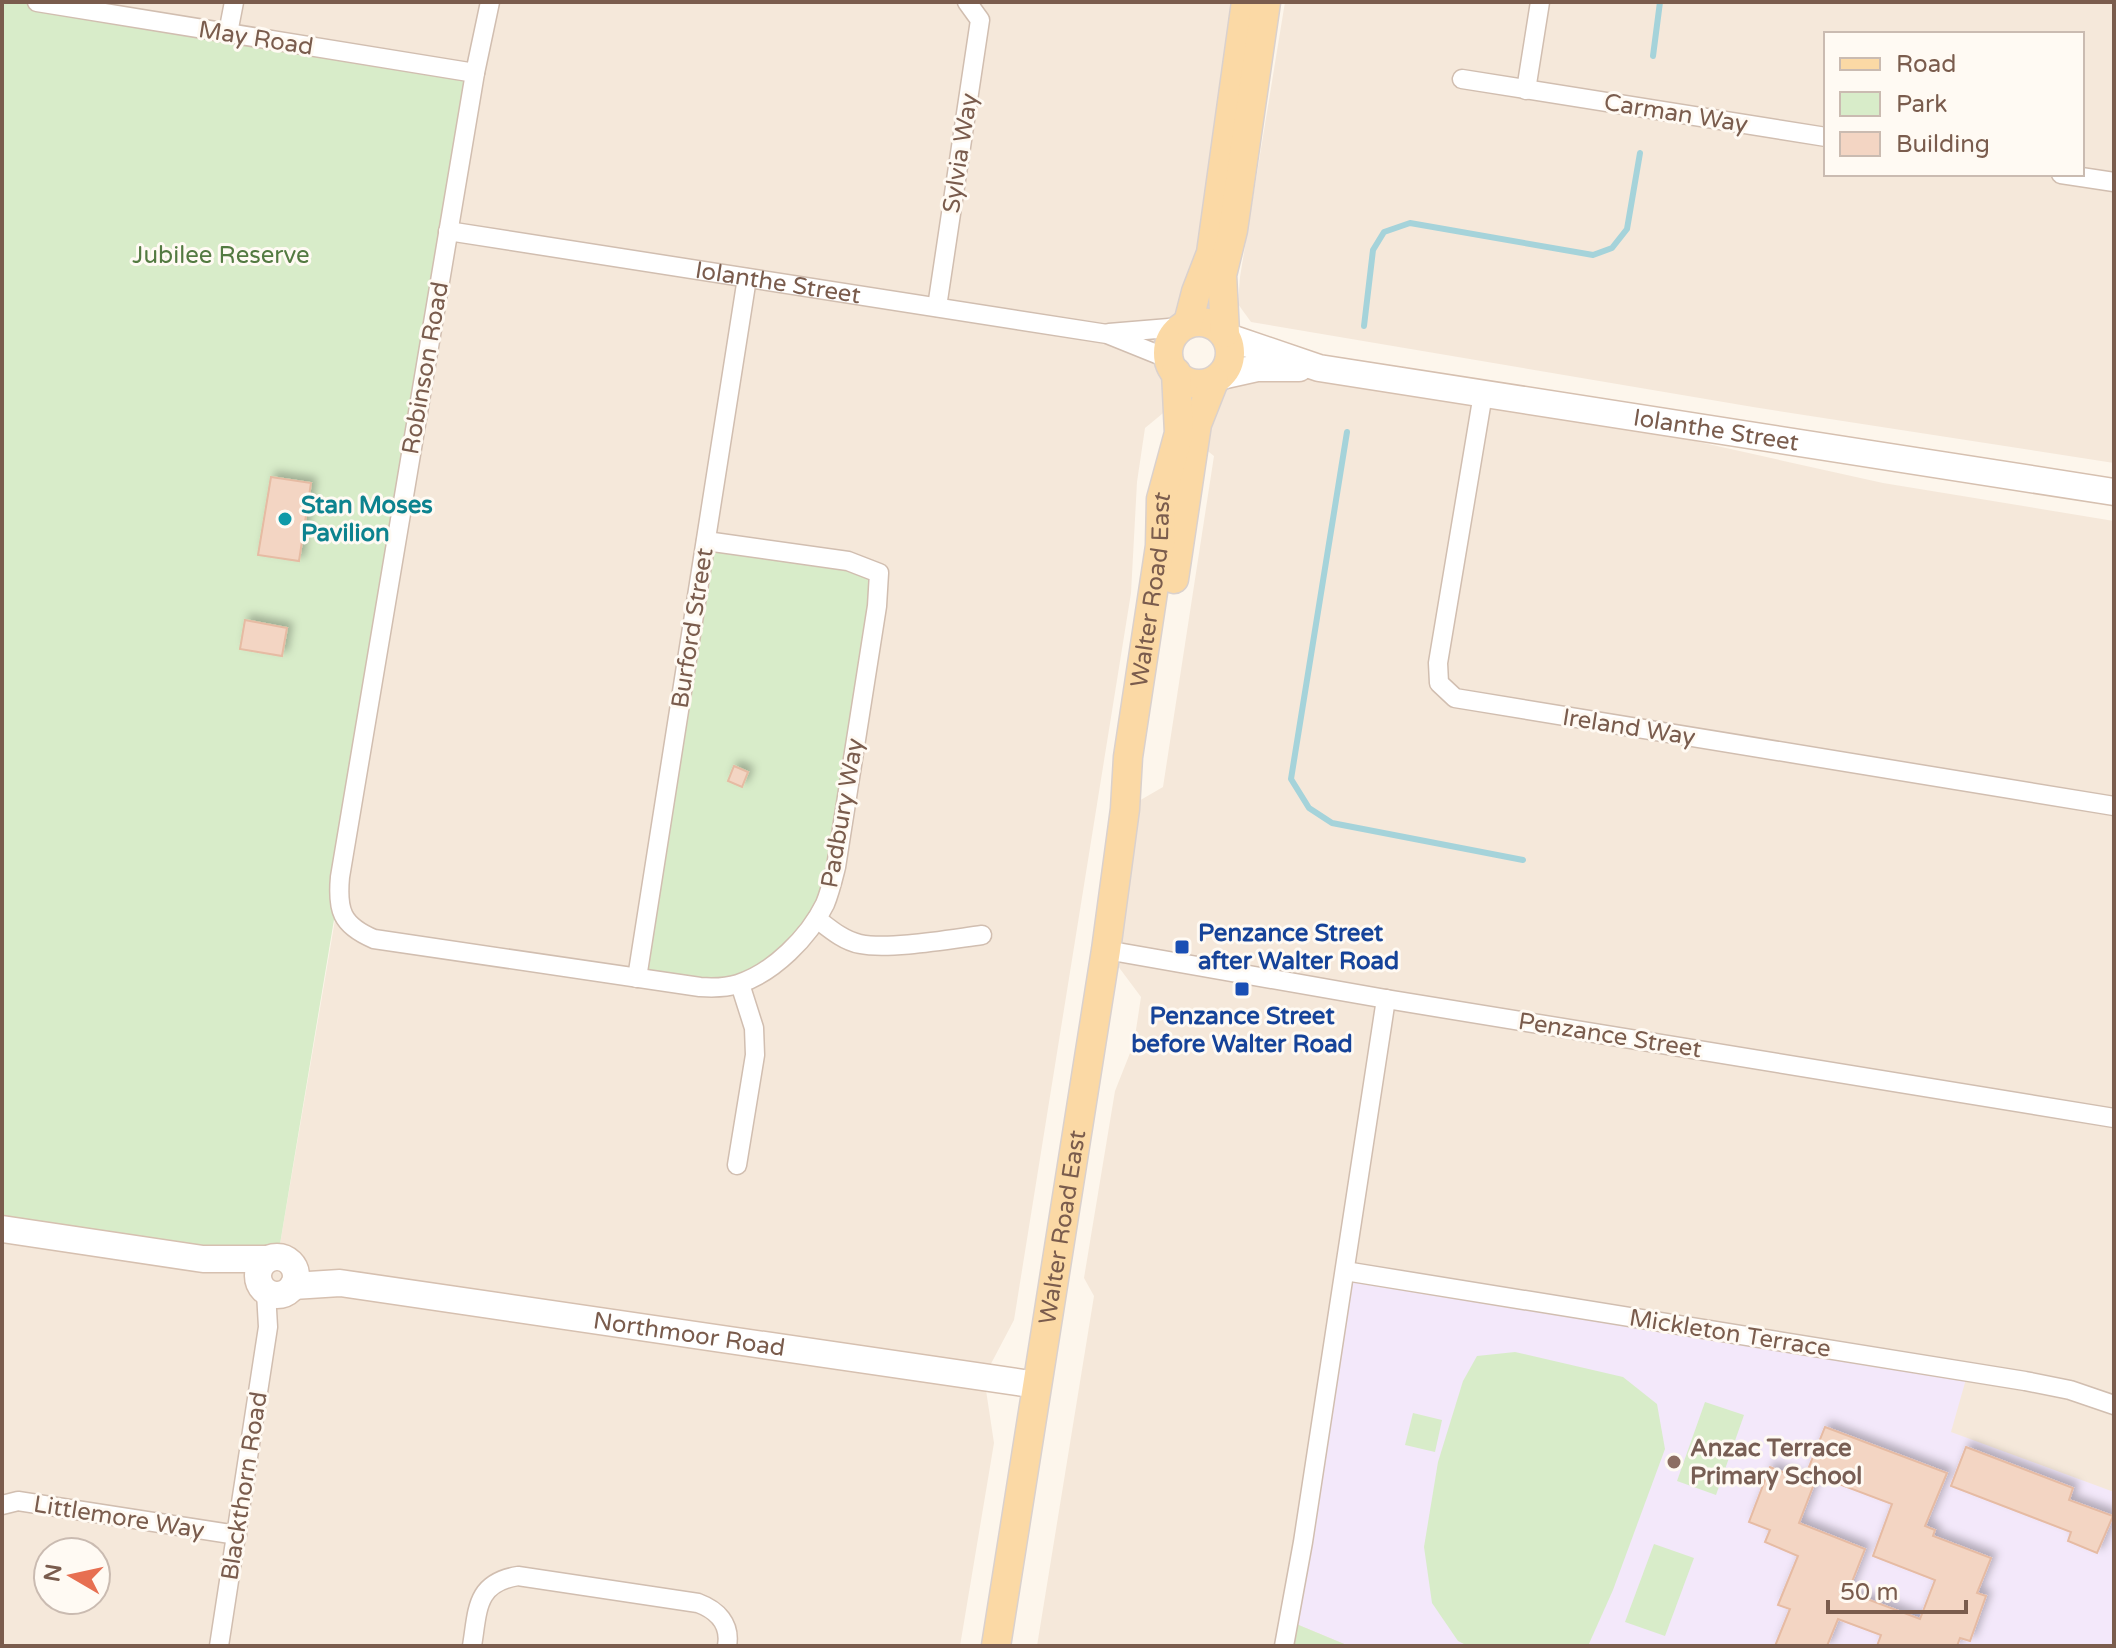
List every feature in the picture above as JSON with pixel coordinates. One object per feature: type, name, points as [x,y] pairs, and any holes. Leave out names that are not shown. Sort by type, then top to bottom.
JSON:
[{"type":"main road","points":[[1246,2],[1211,253],[1185,325],[1170,342],[1172,366],[1182,380],[1192,384],[1203,385],[1218,378],[1230,359],[1222,275],[1233,230],[1266,2]]},
{"type":"main road","points":[[1185,325],[1211,324],[1226,335]]},
{"type":"main road","name":"Walter Road East","points":[[996,1646],[1106,950],[1125,809],[1128,757],[1160,546],[1161,499],[1179,433],[1172,366]]},
{"type":"main road","name":"Walter Road East","points":[[1125,809],[1145,762],[1197,424],[1218,378]]},
{"type":"street","name":"May Road","points":[[37,2],[475,73]]},
{"type":"street","points":[[228,33],[234,2]]},
{"type":"street","name":"Robinson Road","points":[[340,877],[475,73],[490,2]]},
{"type":"street","name":"Sylvia Way","points":[[937,307],[980,20],[967,2]]},
{"type":"street","points":[[1526,90],[1540,2]]},
{"type":"street","name":"Carman Way","points":[[1462,79],[1824,137]]},
{"type":"street","points":[[2074,176],[2114,182]]},
{"type":"street","name":"Iolanthe Street","points":[[448,231],[1107,334],[1185,325]]},
{"type":"street","name":"Burford Street","points":[[637,978],[747,278]]},
{"type":"street","name":"Iolanthe Street","points":[[1107,334],[1172,366]]},
{"type":"street","name":"Iolanthe Street","points":[[1226,335],[1319,368]]},
{"type":"street","name":"Iolanthe Street","points":[[1218,378],[1257,368],[1319,368],[2114,492]]},
{"type":"street","name":"Ireland Way","points":[[1483,394],[1438,663],[1439,683],[1455,698],[2114,806]]},
{"type":"street","name":"Padbury Way","points":[[340,877],[340,911],[354,929],[374,939],[719,988],[740,984],[767,969],[792,948],[817,919],[836,867],[877,606],[879,573],[848,561],[706,541]]},
{"type":"street","points":[[817,919],[838,935],[859,944],[881,945],[982,935]]},
{"type":"street","name":"Penzance Street","points":[[1106,950],[2114,1118]]},
{"type":"street","points":[[737,1165],[755,1055],[754,1028],[740,984]]},
{"type":"street","points":[[1284,1646],[1386,999]]},
{"type":"street","points":[[2,1229],[203,1259],[276,1279]]},
{"type":"street","name":"Mickleton Terrace","points":[[1345,1271],[2025,1381],[2070,1390],[2114,1405]]},
{"type":"street","name":"Northmoor Road","points":[[276,1279],[340,1283],[1037,1385]]},
{"type":"street","name":"Blackthorn Road","points":[[219,1646],[276,1279]]},
{"type":"street","name":"Littlemore Way","points":[[2,1505],[18,1501],[237,1535]]},
{"type":"street","points":[[472,1646],[484,1592],[493,1583],[518,1576],[698,1603],[714,1609],[724,1621],[727,1646]]},
{"type":"shaded area","points":[[37,2],[1246,2],[1218,190],[1168,351],[1179,400],[1145,428],[1137,482],[1131,593],[1014,1320],[984,1377],[994,1443],[960,1646],[2,1646],[2,1229],[334,1281],[278,1256],[338,902]]},
{"type":"shaded area","points":[[1285,2],[2114,2],[2114,463],[1753,407],[1251,322],[1238,304]]},
{"type":"shaded area","points":[[1239,371],[1483,394],[1883,483],[2114,521],[2114,1646],[1037,1646],[1094,1296],[1084,1278],[1115,1091],[1134,1043],[1141,997],[1106,950],[1125,809],[1163,787],[1214,456],[1195,441],[1197,424]]},
{"type":"shaded area","name":"Anzac Terrace Primary School","points":[[1345,1271],[1968,1372],[1951,1432],[2114,1492],[2114,1646],[1349,1646],[1289,1621]]},
{"type":"green space","name":"Jubilee Reserve","points":[[2,2],[37,2],[475,73],[278,1256],[2,1229]]},
{"type":"green space","points":[[706,541],[879,573],[836,867],[817,919],[740,984],[637,978]]},
{"type":"green space","points":[[1515,1352],[1623,1377],[1657,1404],[1665,1449],[1613,1590],[1588,1646],[1468,1646],[1458,1641],[1432,1603],[1424,1547],[1438,1462],[1463,1381],[1477,1356]]},
{"type":"green space","points":[[1705,1402],[1744,1415],[1716,1495],[1677,1481]]},
{"type":"green space","points":[[1413,1413],[1442,1420],[1435,1452],[1405,1445]]},
{"type":"green space","points":[[1654,1544],[1694,1558],[1665,1636],[1625,1622]]},
{"type":"green space","points":[[1289,1621],[1349,1646],[1284,1646]]},
{"type":"building","name":"Stan Moses Pavilion","points":[[271,477],[311,483],[299,561],[258,555]]},
{"type":"building","points":[[245,620],[287,628],[282,656],[240,649]]},
{"type":"building","points":[[734,766],[748,772],[742,787],[728,781]]},
{"type":"building","points":[[1825,1427],[1947,1473],[1925,1526],[1935,1530],[1933,1536],[1991,1558],[1977,1593],[1986,1596],[1970,1641],[1960,1638],[1957,1646],[1877,1646],[1881,1635],[1838,1619],[1827,1646],[1775,1646],[1790,1609],[1778,1605],[1798,1556],[1765,1542],[1770,1530],[1749,1522],[1770,1467],[1814,1484],[1799,1523],[1865,1549],[1848,1592],[1920,1619],[1935,1580],[1873,1556],[1892,1504],[1807,1472]]},
{"type":"building","points":[[1966,1447],[2073,1488],[2069,1500],[2113,1516],[2097,1553],[2068,1541],[2071,1532],[1951,1486]]},
{"type":"waterway","points":[[1653,56],[1660,2]]},
{"type":"waterway","points":[[1364,326],[1373,250],[1384,232],[1410,223],[1593,255],[1612,248],[1627,229],[1640,153]]},
{"type":"waterway","points":[[1347,432],[1291,779],[1309,808],[1332,823],[1523,860]]},
{"type":"place","name":"Stan Moses Pavilion","points":[[285,519]]},
{"type":"place","name":"Penzance Street after Walter Road","points":[[1182,947]]},
{"type":"place","name":"Penzance Street before Walter Road","points":[[1242,989]]},
{"type":"place","name":"Anzac Terrace Primary School","points":[[1674,1462]]}]
